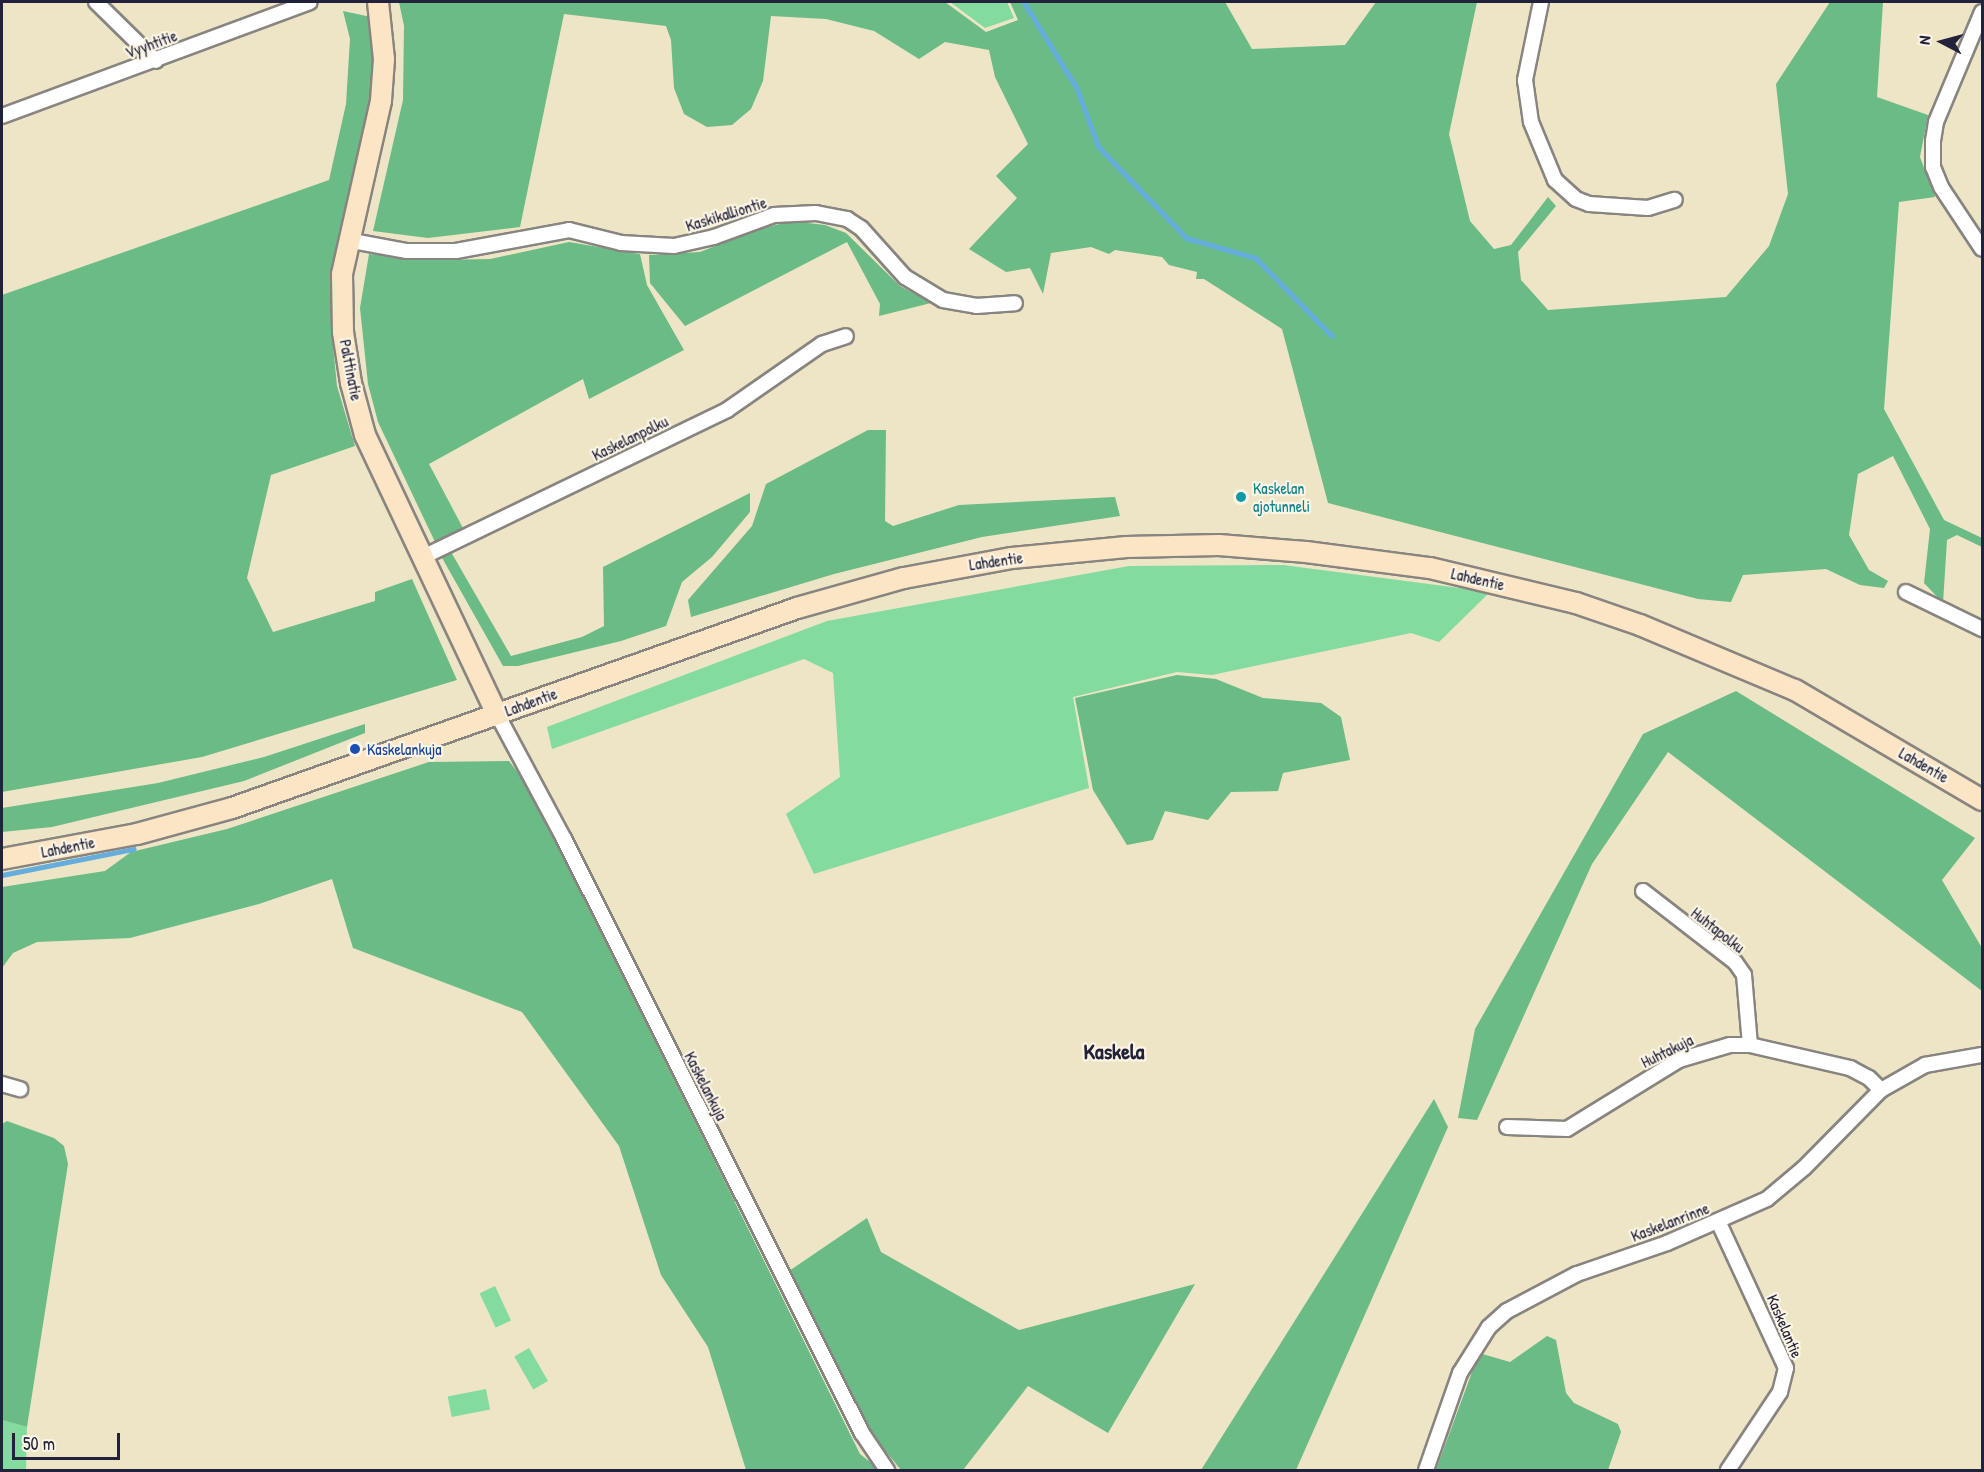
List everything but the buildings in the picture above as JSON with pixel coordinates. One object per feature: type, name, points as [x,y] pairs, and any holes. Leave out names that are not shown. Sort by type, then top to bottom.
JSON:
[{"type":"main road","name":"Palttinatie","points":[[378,2],[384,60],[381,100],[347,240],[341,303],[351,383],[366,435],[497,714]]},
{"type":"main road","name":"Lahdentie","points":[[2,859],[137,834],[232,808],[797,608],[904,578],[1012,558],[1126,547],[1219,545],[1430,568],[1576,603],[1640,625],[1796,690],[1983,800]]},
{"type":"street","points":[[96,2],[156,60]]},
{"type":"street","name":"Vyyhtitie","points":[[2,116],[310,2]]},
{"type":"street","points":[[1541,2],[1525,80],[1532,122],[1555,180],[1576,199],[1589,204],[1648,208],[1675,200]]},
{"type":"street","points":[[1983,12],[1936,122],[1933,167],[1941,187],[1983,249]]},
{"type":"street","name":"Kaskikalliontie","points":[[347,240],[407,251],[456,251],[569,230],[658,247],[697,243],[774,215],[816,213],[847,219],[861,228],[905,277],[943,300],[976,306],[1015,303]]},
{"type":"street","name":"Kaskelanpolku","points":[[422,558],[727,410],[822,344],[846,336]]},
{"type":"street","points":[[1906,592],[1983,629]]},
{"type":"street","name":"Kaskelankuja","points":[[497,714],[554,820],[862,1433],[887,1470]]},
{"type":"street","name":"Huhtapolku","points":[[1643,891],[1735,962],[1744,975],[1750,1045]]},
{"type":"street","name":"Huhtakuja","points":[[1507,1128],[1567,1129],[1679,1060],[1722,1047],[1750,1045],[1850,1068],[1869,1078],[1881,1090]]},
{"type":"street","name":"Kaskelanrinne","points":[[1426,1470],[1460,1373],[1482,1336],[1501,1317],[1577,1274],[1718,1221],[1767,1199],[1784,1187],[1881,1090],[1926,1065],[1983,1055]]},
{"type":"street","points":[[2,1084],[20,1089]]},
{"type":"street","name":"Kaskelantie","points":[[1718,1221],[1786,1368],[1780,1392],[1728,1470]]},
{"type":"green space","points":[[399,2],[945,2],[986,32],[1018,20],[1010,2],[1225,2],[1252,49],[1345,45],[1376,2],[1477,2],[1449,134],[1470,221],[1494,249],[1511,245],[1548,197],[1556,206],[1518,252],[1521,280],[1548,310],[1726,297],[1769,246],[1788,194],[1776,84],[1830,2],[1883,2],[1877,97],[1928,115],[1920,157],[1935,197],[1899,202],[1884,409],[1944,520],[1982,538],[1982,547],[1957,535],[1947,540],[1943,603],[1924,583],[1930,529],[1893,456],[1858,474],[1849,535],[1869,570],[1888,581],[1884,588],[1860,585],[1826,569],[1743,575],[1731,602],[1698,599],[1328,503],[1282,329],[1204,279],[1196,279],[1197,272],[1169,265],[1162,257],[1115,250],[1109,254],[1091,247],[1051,253],[1043,294],[1030,268],[1006,272],[969,249],[1017,198],[996,176],[1028,144],[995,77],[989,50],[945,42],[919,59],[874,31],[826,19],[771,16],[763,81],[751,109],[732,125],[707,127],[684,114],[674,88],[671,40],[666,26],[564,14],[520,227],[428,238],[373,231],[403,100],[404,26]]},
{"type":"green space","points":[[950,2],[1007,2],[1014,18],[985,28]]},
{"type":"green space","points":[[343,11],[371,17],[378,59],[375,99],[339,240],[332,335],[337,386],[355,446],[271,475],[247,578],[273,632],[375,601],[375,592],[412,579],[457,680],[202,757],[2,792],[2,295],[329,180],[346,104],[350,39]]},
{"type":"green space","points":[[791,221],[825,225],[846,233],[900,286],[931,303],[879,316],[880,304],[847,242],[685,326],[650,283],[649,255],[700,252],[756,230]]},
{"type":"green space","points":[[569,242],[640,254],[647,285],[684,350],[589,399],[583,379],[429,464],[464,530],[436,544],[378,422],[368,384],[360,308],[369,254],[439,260],[490,259]]},
{"type":"green space","points":[[868,430],[886,430],[885,521],[893,526],[959,505],[1115,497],[1120,516],[982,537],[834,574],[691,617],[688,600],[752,526],[766,484]]},
{"type":"green space","points":[[750,493],[750,512],[712,557],[682,582],[666,626],[621,641],[518,666],[503,666],[441,556],[451,552],[511,656],[582,637],[604,626],[603,567]]},
{"type":"green space","points":[[1283,565],[1490,592],[1439,642],[1411,633],[1212,675],[1177,672],[1073,697],[1089,788],[814,874],[786,814],[840,777],[833,673],[804,659],[552,749],[547,727],[827,621],[1129,566]]},
{"type":"green space","points":[[1177,675],[1216,679],[1263,698],[1321,703],[1341,717],[1350,760],[1283,773],[1278,791],[1231,792],[1208,820],[1165,811],[1153,840],[1127,845],[1093,790],[1075,698]]},
{"type":"green space","points":[[1736,691],[1975,838],[1942,880],[1982,948],[1982,991],[1668,752],[1592,864],[1477,1120],[1458,1118],[1475,1029],[1643,734]]},
{"type":"green space","points":[[365,724],[365,733],[244,781],[52,827],[2,832],[2,808],[158,783],[264,757]]},
{"type":"green space","points":[[509,761],[526,783],[553,836],[860,1454],[880,1470],[746,1470],[708,1347],[661,1275],[619,1146],[522,1012],[353,948],[332,879],[259,904],[130,938],[37,942],[13,953],[2,968],[2,887],[105,871],[131,852],[227,829],[429,762]]},
{"type":"green space","points":[[1434,1099],[1448,1127],[1296,1470],[1201,1470]]},
{"type":"green space","points":[[7,1121],[54,1138],[64,1146],[68,1164],[27,1427],[2,1420],[2,1124]]},
{"type":"green space","points":[[867,1218],[881,1252],[1019,1330],[1195,1284],[1108,1433],[1028,1386],[963,1470],[901,1470],[869,1431],[789,1271]]},
{"type":"green space","points":[[495,1286],[511,1320],[496,1328],[480,1293]]},
{"type":"green space","points":[[1547,1336],[1556,1340],[1566,1393],[1574,1403],[1618,1424],[1621,1432],[1608,1470],[1436,1470],[1479,1353],[1510,1362]]},
{"type":"green space","points":[[529,1348],[548,1381],[533,1389],[514,1356]]},
{"type":"green space","points":[[486,1389],[490,1410],[452,1417],[448,1396]]},
{"type":"green space","points":[[2,1420],[27,1427],[26,1470],[2,1470]]},
{"type":"waterway","points":[[1024,2],[1077,88],[1099,147],[1187,238],[1256,258],[1332,336]]},
{"type":"waterway","points":[[2,875],[133,849]]},
{"type":"place","name":"Kaskelan ajotunneli","points":[[1241,497]]},
{"type":"place","name":"Kaskelankuja","points":[[355,749]]},
{"type":"district","name":"Kaskela","points":[[1114,1052]]}]
